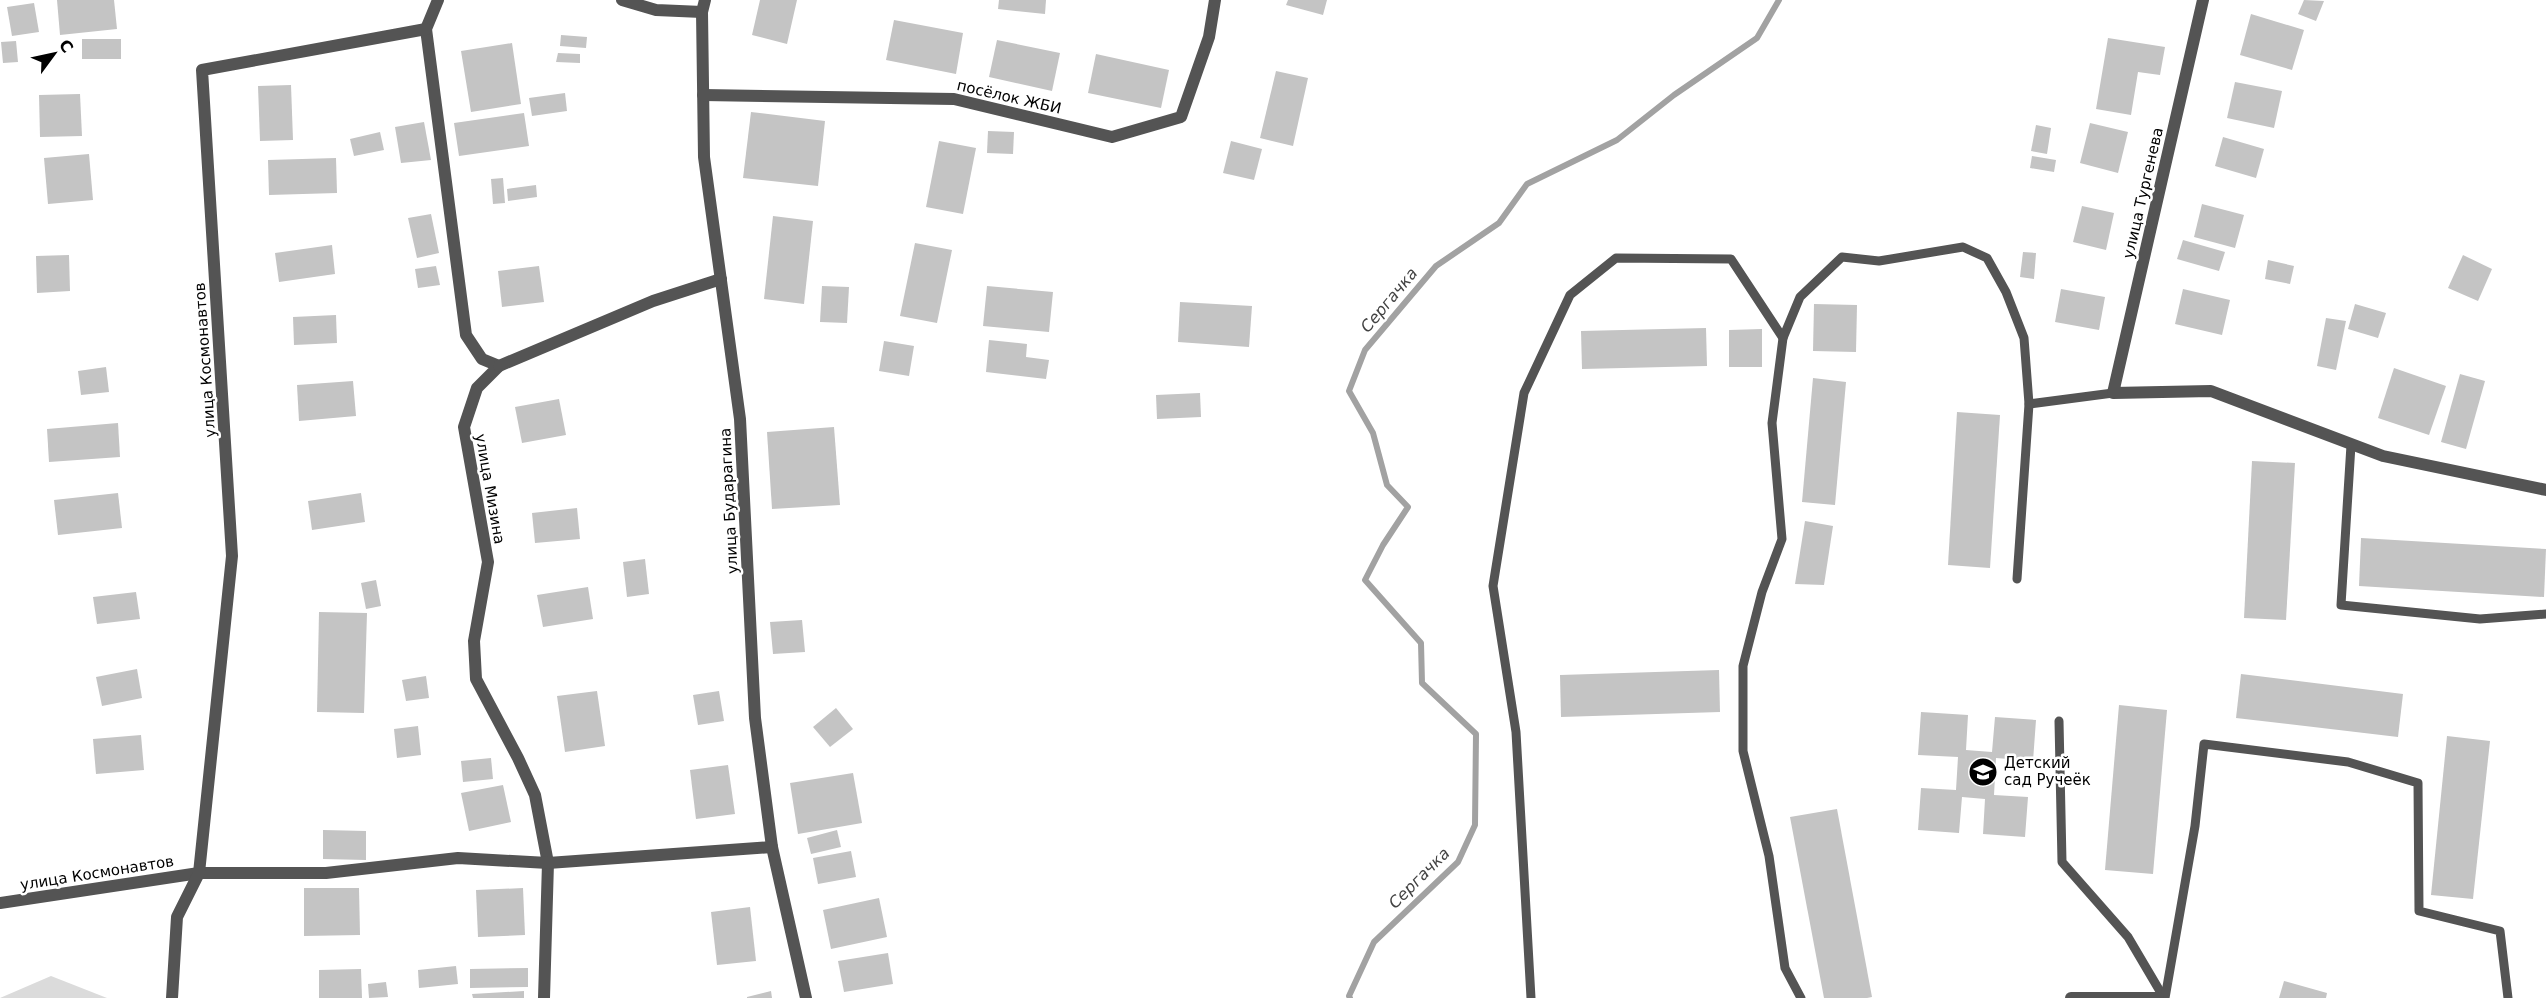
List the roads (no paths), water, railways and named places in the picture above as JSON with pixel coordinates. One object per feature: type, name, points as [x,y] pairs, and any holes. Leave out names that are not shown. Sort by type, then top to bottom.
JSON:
[{"type":"street","points":[[438,0],[426,29],[466,335],[482,358],[498,366],[653,301],[721,279]]},
{"type":"street","points":[[622,0],[656,10],[703,6]]},
{"type":"street","name":"посёлок ЖБИ","points":[[703,95],[954,99],[1112,137],[1181,117],[1209,37],[1215,0]]},
{"type":"street","name":"улица Тургенева","points":[[2113,393],[2203,0]]},
{"type":"street","name":"улица Бударагина","points":[[703,6],[704,157],[740,419],[754,718],[772,847],[806,998]]},
{"type":"street","name":"улица Космонавтов","points":[[172,998],[177,917],[199,873],[232,556],[202,70],[426,29]]},
{"type":"street","name":"улица Мизина","points":[[498,366],[477,388],[464,427],[488,562],[474,641],[476,680],[535,795],[548,863],[544,998]]},
{"type":"street","points":[[2113,393],[2211,391],[2383,456],[2546,490]]},
{"type":"street","points":[[199,873],[326,873],[458,858],[548,863],[772,847]]},
{"type":"street","name":"улица Космонавтов","points":[[0,903],[199,873]]},
{"type":"street","points":[[2070,998],[2158,998]]},
{"type":"lane","points":[[1801,998],[1785,968],[1769,856],[1743,751],[1743,666],[1762,592],[1782,539],[1772,423],[1783,338],[1800,297],[1842,257],[1879,261],[1963,247],[1987,258],[2006,292],[2024,338],[2029,404],[2018,579]]},
{"type":"lane","points":[[1531,998],[1516,732],[1493,586],[1524,393],[1570,295],[1616,258],[1731,259],[1783,338]]},
{"type":"lane","points":[[2029,404],[2113,393]]},
{"type":"lane","points":[[2352,445],[2341,605],[2480,619],[2546,614]]},
{"type":"lane","points":[[2059,721],[2062,862],[2128,937],[2164,998]]},
{"type":"lane","points":[[2164,998],[2194,826],[2204,744],[2348,762],[2418,783],[2420,911],[2500,931],[2508,998]]},
{"type":"lane","points":[[2064,998],[2070,998]]},
{"type":"waterway","name":"Сергачка","points":[[1350,998],[1374,942],[1458,862],[1475,825],[1476,734],[1422,683],[1421,643],[1365,580],[1383,545],[1408,507],[1387,485],[1373,433],[1349,391],[1365,350],[1436,266],[1499,223],[1527,184],[1617,140],[1674,95],[1757,38],[1779,0]]},
{"type":"place","name":"Детский сад Ручеёк","points":[[1983,772]]}]
